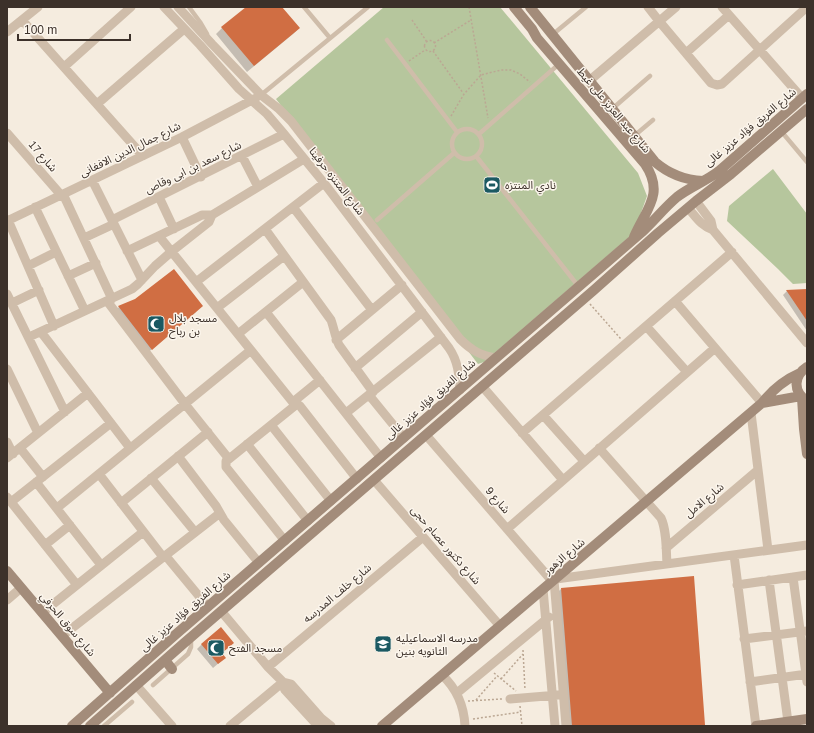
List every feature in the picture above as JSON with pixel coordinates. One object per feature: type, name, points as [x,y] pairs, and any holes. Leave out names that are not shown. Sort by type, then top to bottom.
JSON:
[{"type":"street","points":[[7,32],[38,7]]},
{"type":"street","points":[[64,67],[131,7]]},
{"type":"street","name":"شارع المتنزه حرفينا","points":[[164,7],[239,89],[267,114],[324,183],[449,348],[456,361],[460,390]]},
{"type":"street","name":"شارع المتنزه حرفينا","points":[[178,7],[261,95],[279,109],[291,122],[454,333],[472,350],[480,354],[496,358]]},
{"type":"street","name":"شارع عبد العزيز على غيط","points":[[514,7],[532,29],[537,38],[649,171],[653,179],[653,196],[651,204],[639,225],[633,240]]},
{"type":"street","name":"شارع عبد العزيز على غيط","points":[[530,7],[655,162],[667,171],[674,174],[688,179],[703,181]]},
{"type":"street","points":[[648,7],[711,84],[717,86],[722,84],[805,9]]},
{"type":"street","points":[[589,80],[676,7]]},
{"type":"street","points":[[722,7],[760,50],[805,96]]},
{"type":"street","points":[[686,53],[729,15]]},
{"type":"street","points":[[22,20],[143,156]]},
{"type":"street","points":[[97,104],[184,29]]},
{"type":"street","points":[[537,38],[550,32]]},
{"type":"street","name":"شارع جمال الدين الافغانى","points":[[7,220],[182,137],[261,95]]},
{"type":"street","name":"شارع الفريق فؤاد عزيز غالى","points":[[72,726],[633,240],[676,198],[719,171],[805,96]]},
{"type":"street","points":[[594,105],[602,97]]},
{"type":"street","name":"شارع الفريق فؤاد عزيز غالى","points":[[90,726],[221,611],[585,298],[658,233],[731,174],[807,109]]},
{"type":"street","name":"شارع 17","points":[[7,133],[62,194],[96,263],[110,300],[185,404],[229,459]]},
{"type":"street","name":"شارع سعد بن ابى وقاص","points":[[84,238],[159,197],[284,134]]},
{"type":"street","points":[[182,137],[200,176]]},
{"type":"street","points":[[242,156],[258,187]]},
{"type":"street","points":[[127,251],[202,215],[212,215],[304,159]]},
{"type":"street","points":[[92,180],[142,280]]},
{"type":"street","points":[[196,282],[324,183]]},
{"type":"street","points":[[159,197],[174,229]]},
{"type":"street","points":[[692,205],[703,225],[713,230],[807,343]]},
{"type":"street","points":[[35,207],[85,311]]},
{"type":"street","points":[[293,207],[372,310]]},
{"type":"street","points":[[28,337],[132,290],[155,266],[209,222],[212,215]]},
{"type":"street","points":[[7,220],[54,326]]},
{"type":"street","points":[[650,224],[658,233]]},
{"type":"street","points":[[265,229],[331,320],[336,340],[342,350],[404,438]]},
{"type":"street","points":[[159,236],[294,403],[299,404],[357,479]]},
{"type":"street","points":[[28,266],[56,252]]},
{"type":"street","points":[[522,433],[732,252]]},
{"type":"street","points":[[217,308],[284,256]]},
{"type":"street","points":[[68,276],[96,263]]},
{"type":"street","points":[[238,334],[303,282]]},
{"type":"street","points":[[336,340],[372,310],[404,288],[416,284]]},
{"type":"street","points":[[582,284],[594,290]]},
{"type":"street","points":[[12,303],[39,290]]},
{"type":"street","points":[[7,294],[65,412]]},
{"type":"street","points":[[674,302],[762,403],[803,399]]},
{"type":"street","points":[[266,312],[381,458]]},
{"type":"street","points":[[355,368],[422,312]]},
{"type":"street","points":[[540,320],[549,329]]},
{"type":"street","points":[[646,326],[687,372]]},
{"type":"street","points":[[41,332],[130,448]]},
{"type":"street","points":[[346,413],[441,337]]},
{"type":"street","points":[[507,529],[715,348]]},
{"type":"street","points":[[57,508],[251,350]]},
{"type":"street","points":[[7,369],[38,433]]},
{"type":"street","points":[[804,370],[798,377],[796,385],[798,393],[803,399],[807,454]]},
{"type":"street","name":"شارع الزهور","points":[[382,726],[751,413],[778,385],[804,370]]},
{"type":"street","points":[[285,541],[226,467],[226,464],[229,459],[271,425],[320,380]]},
{"type":"street","points":[[482,386],[563,480]]},
{"type":"street","points":[[13,453],[88,394]]},
{"type":"street","points":[[751,413],[768,550]]},
{"type":"street","points":[[543,414],[584,461]]},
{"type":"street","points":[[77,585],[9,499],[39,480],[111,423]]},
{"type":"street","points":[[271,425],[331,501]]},
{"type":"street","points":[[121,503],[208,432]]},
{"type":"street","name":"شارع 9","points":[[426,435],[507,529],[554,580]]},
{"type":"street","points":[[7,442],[13,453],[39,480],[57,508],[101,565]]},
{"type":"street","points":[[247,444],[311,518],[322,524]]},
{"type":"street","points":[[599,448],[663,522],[667,564]]},
{"type":"street","points":[[178,456],[216,506],[224,520],[259,563]]},
{"type":"street","name":"شارع الامل","points":[[666,548],[758,470]]},
{"type":"street","points":[[99,474],[144,532],[208,607]]},
{"type":"street","points":[[151,478],[195,532]]},
{"type":"street","name":"شارع دكتور عصام حجى","points":[[374,480],[500,626]]},
{"type":"street","points":[[62,636],[220,513]]},
{"type":"street","points":[[45,545],[70,525]]},
{"type":"street","points":[[42,612],[144,532]]},
{"type":"street","name":"شارع خلف المدرسه","points":[[268,667],[423,537]]},
{"type":"street","points":[[566,726],[554,580],[807,545]]},
{"type":"street","points":[[734,555],[756,726],[807,719]]},
{"type":"street","name":"شارع سوق الحرفي","points":[[7,571],[110,693]]},
{"type":"street","points":[[737,584],[807,575]]},
{"type":"street","points":[[750,682],[807,677],[804,631],[793,577]]},
{"type":"street","points":[[769,580],[788,722]]},
{"type":"street","points":[[7,600],[21,588]]},
{"type":"street","points":[[543,589],[556,726]]},
{"type":"street","points":[[221,611],[268,667],[283,682],[291,684],[321,718],[331,726]]},
{"type":"street","points":[[459,697],[488,668],[556,612]]},
{"type":"street","points":[[744,639],[804,631]]},
{"type":"street","points":[[176,635],[178,641],[183,644]]},
{"type":"street","points":[[158,651],[162,650],[167,655],[166,659],[172,669]]},
{"type":"street","points":[[442,675],[453,687],[459,697],[464,723]]},
{"type":"street","points":[[230,726],[283,682]]},
{"type":"street","points":[[283,682],[285,690],[318,726]]},
{"type":"street","points":[[136,685],[172,726]]},
{"type":"street","points":[[510,699],[563,695]]},
{"type":"lane","points":[[189,7],[200,22],[212,44]]},
{"type":"lane","points":[[304,7],[330,38]]},
{"type":"lane","points":[[261,95],[368,7]]},
{"type":"lane","points":[[550,32],[586,7]]},
{"type":"lane","points":[[387,40],[457,132]]},
{"type":"lane","points":[[479,134],[559,64]]},
{"type":"lane","points":[[612,109],[650,76]]},
{"type":"lane","points":[[634,136],[653,120]]},
{"type":"lane","points":[[461,129],[471,129],[479,134],[482,148],[476,156],[472,159],[467,159],[458,157],[454,153],[451,142],[457,132],[461,129]]},
{"type":"lane","points":[[781,131],[807,162]]},
{"type":"lane","points":[[377,220],[454,153]]},
{"type":"lane","points":[[476,156],[582,284]]},
{"type":"lane","points":[[153,685],[186,657],[192,644],[191,637]]},
{"type":"lane","points":[[104,726],[132,702]]},
{"type":"path","points":[[469,7],[489,125]]},
{"type":"path","points":[[412,20],[427,42]]},
{"type":"path","points":[[427,42],[430,41],[434,43],[471,20]]},
{"type":"path","points":[[425,50],[424,46],[427,42]]},
{"type":"path","points":[[433,51],[435,47],[434,43]]},
{"type":"path","points":[[425,50],[429,52],[433,51]]},
{"type":"path","points":[[405,64],[425,50]]},
{"type":"path","points":[[433,51],[464,94]]},
{"type":"path","points":[[448,121],[464,94],[480,75],[501,70],[511,70],[520,74],[534,86]]},
{"type":"path","points":[[585,298],[625,344]]},
{"type":"path","points":[[522,640],[522,726]]},
{"type":"path","points":[[501,679],[523,654]]},
{"type":"path","points":[[488,668],[522,698]]},
{"type":"path","points":[[476,700],[497,676]]},
{"type":"path","points":[[459,697],[476,700],[510,699]]},
{"type":"path","points":[[464,723],[521,712]]},
{"type":"green space","name":"نادي المنتزه","points":[[384,7],[500,7],[638,173],[647,196],[637,224],[629,237],[484,362],[478,364],[276,99]]},
{"type":"green space","points":[[773,169],[807,214],[807,283],[793,284],[727,221],[729,206]]},
{"type":"building","points":[[246,7],[282,7],[300,28],[254,66],[221,27]]},
{"type":"building","name":"مسجد بلال بن رباح","points":[[174,269],[203,306],[152,350],[118,306],[135,299]]},
{"type":"building","points":[[807,289],[807,321],[786,290]]},
{"type":"building","points":[[694,576],[705,725],[572,726],[561,588]]},
{"type":"building","name":"مسجد الفتح","points":[[221,627],[234,643],[222,653],[226,658],[218,664],[201,644]]},
{"type":"place","name":"نادي المنتزه","points":[[492,185]]},
{"type":"place","name":"مسجد بلال بن رباح","points":[[156,324]]},
{"type":"place","name":"مدرسه الاسماعيليه الثانويه بنين","points":[[383,644]]},
{"type":"place","name":"مسجد الفتح","points":[[216,648]]}]
